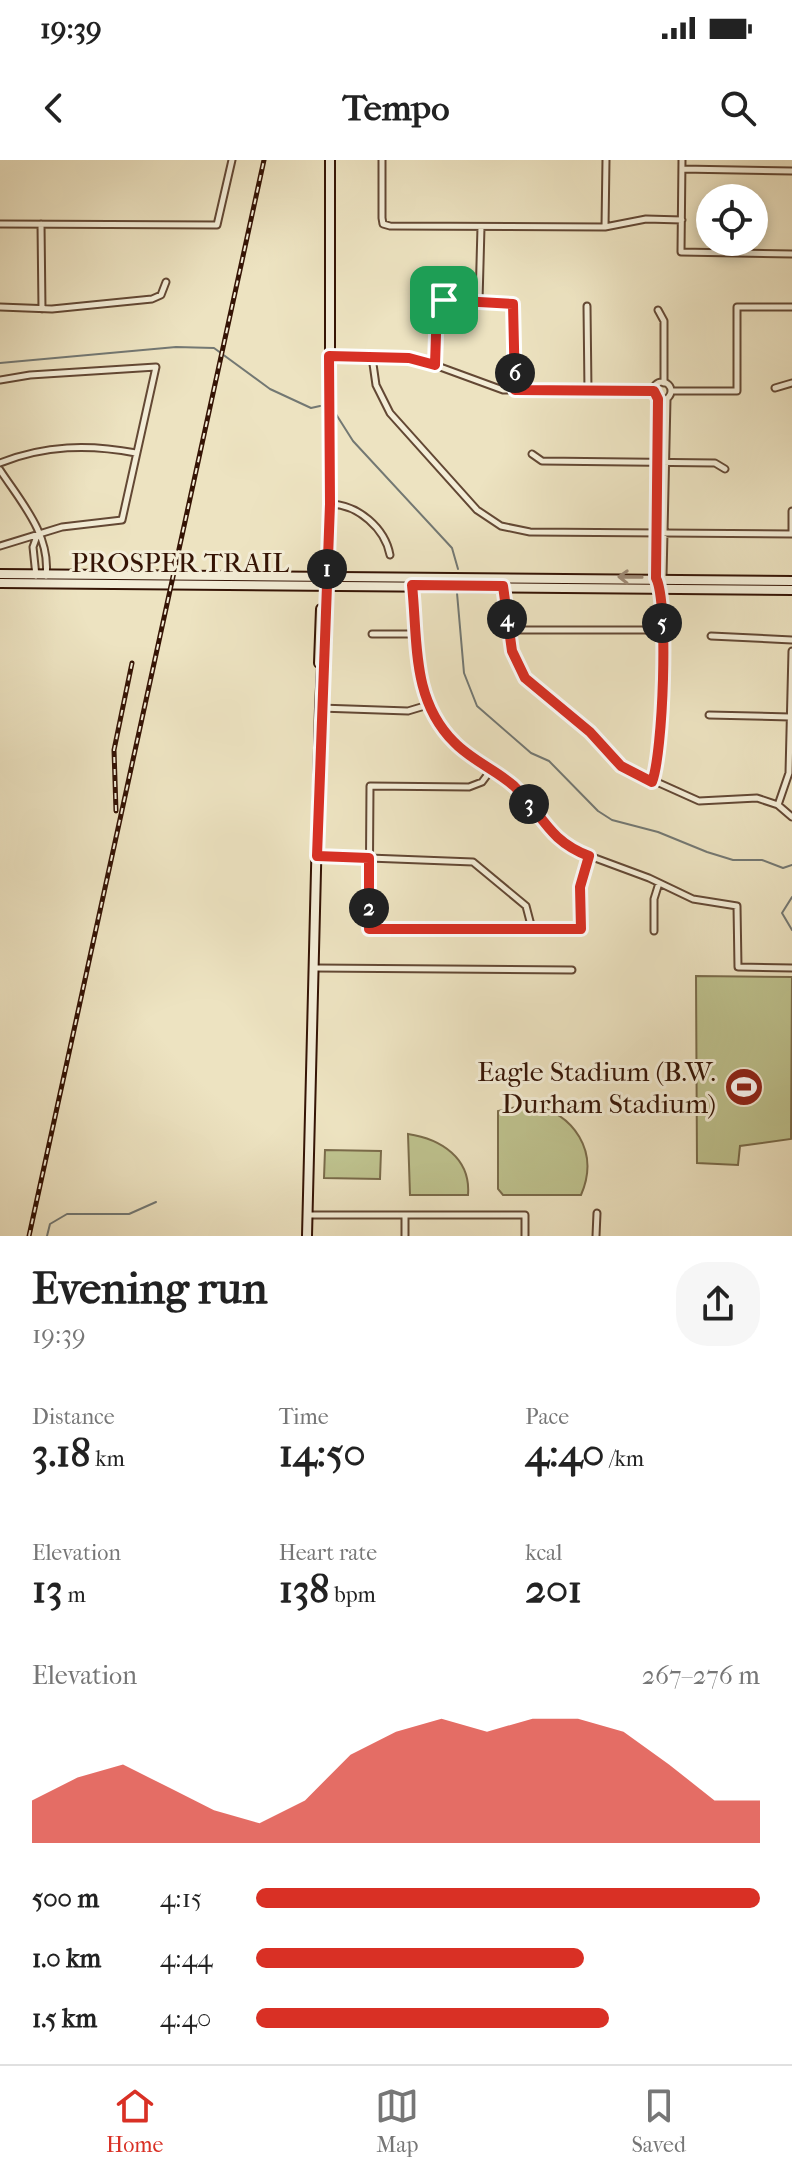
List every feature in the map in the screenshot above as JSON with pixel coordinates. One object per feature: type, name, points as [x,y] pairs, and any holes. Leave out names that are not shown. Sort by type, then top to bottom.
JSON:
[{"type":"main road","points":[[307,1236],[328,459],[330,160]]},
{"type":"main road","points":[[325,580],[330,504],[328,459]]},
{"type":"main road","name":"PROSPER TRAIL","points":[[0,574],[325,580]]},
{"type":"main road","name":"PROSPER TRAIL","points":[[0,583],[661,578],[792,581]]},
{"type":"main road","name":"PROSPER TRAIL","points":[[503,581],[792,590]]},
{"type":"street","points":[[0,224],[217,225],[232,160]]},
{"type":"street","points":[[382,160],[383,224],[605,227],[646,219],[682,220]]},
{"type":"street","points":[[605,227],[606,160]]},
{"type":"street","points":[[682,160],[681,252],[792,254]]},
{"type":"street","points":[[682,169],[792,171]]},
{"type":"street","points":[[41,224],[42,309]]},
{"type":"street","points":[[479,301],[481,227]]},
{"type":"street","points":[[0,307],[42,309],[152,299],[161,295],[166,282]]},
{"type":"street","points":[[435,365],[437,304],[444,300],[513,304],[515,390]]},
{"type":"street","points":[[587,306],[588,391]]},
{"type":"street","points":[[658,310],[664,321],[664,383],[671,391],[737,391],[737,307],[792,307]]},
{"type":"street","points":[[329,356],[409,358],[489,387],[515,390],[654,391]]},
{"type":"street","points":[[372,357],[376,385],[390,413],[477,510],[493,522],[530,532],[792,534],[792,511]]},
{"type":"street","points":[[0,380],[30,375],[156,367],[122,520],[86,522],[0,546]]},
{"type":"street","points":[[652,782],[657,763],[662,630],[657,534],[658,399],[654,391],[656,385],[664,383]]},
{"type":"street","points":[[775,388],[792,383]]},
{"type":"street","points":[[661,578],[666,534],[667,399],[671,391]]},
{"type":"street","points":[[658,399],[667,399]]},
{"type":"street","points":[[0,463],[22,455],[66,447],[136,453]]},
{"type":"street","points":[[532,454],[542,461],[715,463],[725,469]]},
{"type":"street","points":[[0,470],[27,506],[37,535],[45,545],[47,574],[42,583],[34,574],[33,547],[37,535]]},
{"type":"street","points":[[330,504],[348,505],[360,512],[386,541],[390,555]]},
{"type":"street","points":[[412,580],[417,668],[428,705],[452,740],[517,790],[552,834],[568,848],[693,899],[737,906],[738,967],[792,968]]},
{"type":"street","points":[[503,581],[516,665],[535,689],[575,719],[621,766],[702,802],[749,797],[778,805],[792,817]]},
{"type":"street","points":[[509,630],[662,630]]},
{"type":"street","points":[[372,634],[416,634]]},
{"type":"street","points":[[711,636],[792,640]]},
{"type":"street","points":[[778,805],[789,773],[792,651]]},
{"type":"street","points":[[320,708],[408,711],[428,705]]},
{"type":"street","points":[[709,715],[790,717]]},
{"type":"street","points":[[491,770],[482,782],[469,787],[370,786],[369,929],[581,929],[580,887],[589,856]]},
{"type":"street","points":[[317,856],[473,862],[526,906],[532,929]]},
{"type":"street","points":[[654,931],[654,899],[659,883]]},
{"type":"street","points":[[316,968],[572,970]]},
{"type":"street","points":[[596,1236],[597,1213]]},
{"type":"street","points":[[307,1215],[525,1215],[525,1236]]},
{"type":"street","points":[[405,1216],[405,1236]]},
{"type":"green space","name":"Eagle Stadium (B.W. Durham Stadium)","points":[[696,976],[792,977],[791,1139],[740,1146],[738,1165],[697,1163]]},
{"type":"green space","points":[[531,1104],[560,1116],[579,1137],[587,1164],[581,1195],[503,1195],[498,1189],[498,1111]]},
{"type":"green space","points":[[408,1134],[432,1140],[452,1152],[465,1171],[468,1195],[410,1195]]},
{"type":"green space","points":[[325,1150],[381,1151],[380,1179],[324,1178]]},
{"type":"waterway","points":[[0,363],[176,347],[214,348],[270,389],[311,408],[320,406]]},
{"type":"waterway","points":[[334,411],[353,441],[452,548],[458,569]]},
{"type":"waterway","points":[[457,593],[464,673],[477,706],[531,753],[549,761],[598,811],[612,820],[658,832],[733,860],[762,860],[783,868],[792,865]]},
{"type":"waterway","points":[[792,897],[782,913],[792,930]]},
{"type":"waterway","points":[[47,1236],[50,1224],[67,1214],[129,1214],[156,1202]]},
{"type":"railway","points":[[29,1236],[264,160]]},
{"type":"railway","points":[[116,811],[114,750],[132,663]]},
{"type":"place","name":"Eagle Stadium (B.W. Durham Stadium)","points":[[744,1087]]},
{"type":"route","points":[[444,300],[513,304],[515,390],[654,391],[658,399],[656,578],[661,588],[662,648],[657,763],[652,782],[629,773],[590,732],[525,678],[516,665],[512,651],[503,586],[412,585],[417,668],[428,705],[452,740],[512,784],[552,834],[568,848],[589,856],[580,887],[581,929],[369,929],[369,858],[317,856],[320,708],[330,504],[329,356],[409,358],[435,365],[437,304],[444,300]]}]
